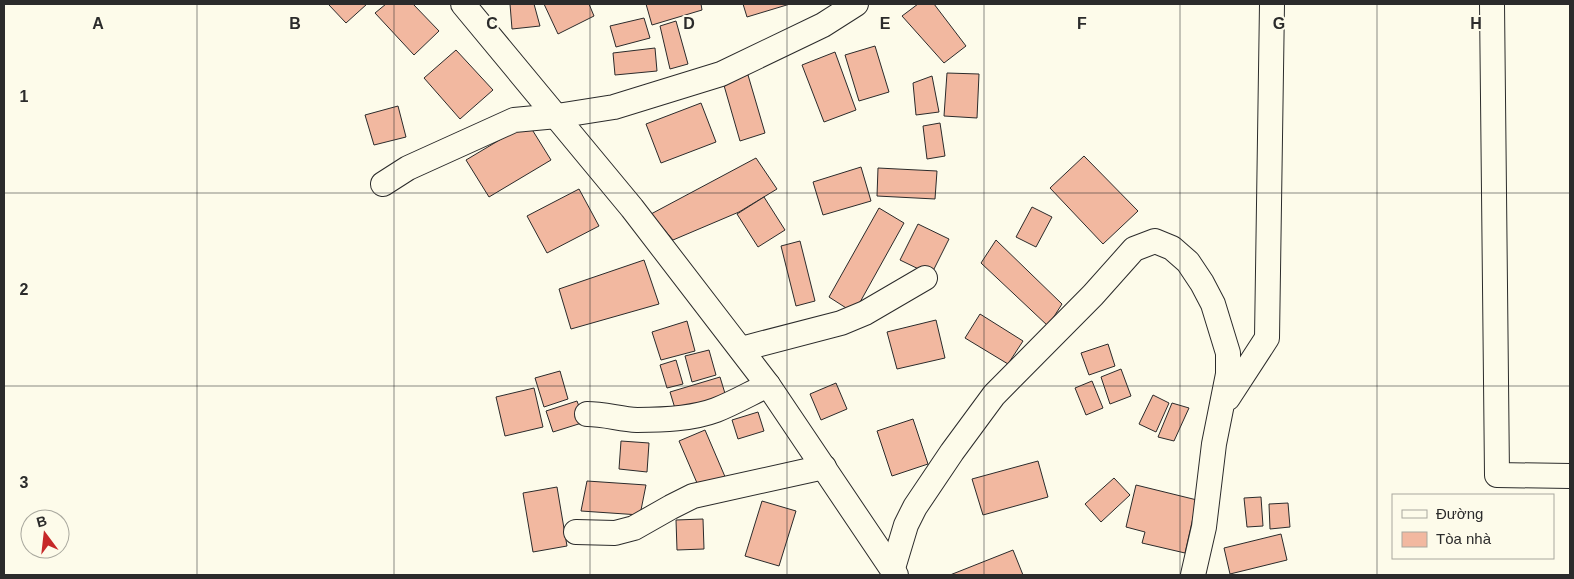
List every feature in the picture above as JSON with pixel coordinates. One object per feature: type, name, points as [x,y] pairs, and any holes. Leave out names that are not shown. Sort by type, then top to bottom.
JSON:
[{"type":"street","points":[[463,4],[632,208],[741,349],[768,385],[894,572]]},
{"type":"street","points":[[383,184],[408,168],[514,120],[557,116],[614,107],[721,74],[823,25],[856,4]]},
{"type":"street","points":[[1221,409],[1267,338],[1272,4]]},
{"type":"street","points":[[1492,4],[1497,475],[1570,476]]},
{"type":"street","points":[[894,572],[906,525],[915,507],[994,395],[1093,295],[1134,249],[1155,241],[1172,248],[1188,262],[1202,283],[1213,304],[1228,353],[1228,374],[1214,444],[1204,527],[1193,575]]},
{"type":"street","points":[[741,349],[841,323],[865,313],[925,278]]},
{"type":"street","points":[[588,414],[602,414],[636,420],[677,418],[716,410],[768,385]]},
{"type":"street","points":[[576,532],[615,532],[634,528],[671,506],[693,496],[824,467]]},
{"type":"building","points":[[367,4],[346,23],[329,5]]},
{"type":"building","points":[[386,4],[413,4],[439,31],[414,55],[375,13]]},
{"type":"building","points":[[510,4],[534,4],[540,26],[512,29]]},
{"type":"building","points":[[544,4],[589,4],[594,16],[558,34]]},
{"type":"building","points":[[646,4],[701,4],[702,10],[652,25]]},
{"type":"building","points":[[743,4],[790,4],[747,17]]},
{"type":"building","points":[[918,4],[934,4],[966,46],[944,63],[902,16]]},
{"type":"building","points":[[644,18],[650,38],[616,47],[610,26]]},
{"type":"building","points":[[676,21],[688,64],[670,69],[660,26]]},
{"type":"building","points":[[875,46],[889,92],[859,101],[845,55]]},
{"type":"building","points":[[655,48],[657,71],[615,75],[613,53]]},
{"type":"building","points":[[456,50],[493,90],[460,119],[424,78]]},
{"type":"building","points":[[835,52],[856,110],[824,122],[802,65]]},
{"type":"building","points":[[947,73],[979,74],[977,118],[944,116]]},
{"type":"building","points":[[748,75],[765,133],[740,141],[723,82]]},
{"type":"building","points":[[932,76],[939,112],[916,115],[913,83]]},
{"type":"building","points":[[701,103],[716,142],[661,163],[646,124]]},
{"type":"building","points":[[398,106],[406,137],[374,145],[365,115]]},
{"type":"building","points":[[528,123],[551,160],[489,197],[466,160]]},
{"type":"building","points":[[940,123],[945,156],[927,159],[923,126]]},
{"type":"building","points":[[1084,156],[1138,211],[1103,244],[1050,188]]},
{"type":"building","points":[[756,158],[777,189],[739,212],[673,240],[651,214]]},
{"type":"building","points":[[861,167],[871,201],[823,215],[813,182]]},
{"type":"building","points":[[878,168],[937,171],[935,199],[877,196]]},
{"type":"building","points":[[579,189],[599,226],[547,253],[527,216]]},
{"type":"building","points":[[764,197],[785,230],[758,247],[737,214]]},
{"type":"building","points":[[1032,207],[1052,217],[1036,247],[1016,237]]},
{"type":"building","points":[[879,208],[904,223],[854,313],[829,297]]},
{"type":"building","points":[[918,224],[949,239],[931,275],[900,260]]},
{"type":"building","points":[[996,240],[1062,304],[1048,326],[981,263]]},
{"type":"building","points":[[800,241],[815,301],[796,306],[781,246]]},
{"type":"building","points":[[644,260],[659,304],[571,329],[559,289]]},
{"type":"building","points":[[980,314],[1023,341],[1008,364],[965,338]]},
{"type":"building","points":[[936,320],[945,358],[897,369],[887,332]]},
{"type":"building","points":[[687,321],[695,351],[661,360],[652,332]]},
{"type":"building","points":[[1108,344],[1115,366],[1089,375],[1081,353]]},
{"type":"building","points":[[709,350],[716,375],[692,382],[685,356]]},
{"type":"building","points":[[676,360],[683,384],[667,388],[660,365]]},
{"type":"building","points":[[1121,369],[1131,396],[1110,404],[1101,377]]},
{"type":"building","points":[[560,371],[568,399],[544,407],[535,378]]},
{"type":"building","points":[[720,377],[727,400],[677,415],[670,392]]},
{"type":"building","points":[[1092,381],[1103,408],[1086,415],[1075,388]]},
{"type":"building","points":[[836,383],[847,409],[821,420],[810,394]]},
{"type":"building","points":[[534,388],[543,427],[505,436],[496,397]]},
{"type":"building","points":[[1153,395],[1169,403],[1156,432],[1139,424]]},
{"type":"building","points":[[577,401],[585,422],[553,432],[546,411]]},
{"type":"building","points":[[1172,403],[1189,408],[1174,441],[1158,437]]},
{"type":"building","points":[[758,412],[764,431],[738,439],[732,420]]},
{"type":"building","points":[[913,419],[928,464],[892,476],[877,431]]},
{"type":"building","points":[[705,430],[726,479],[700,490],[679,441]]},
{"type":"building","points":[[621,441],[649,443],[647,472],[619,469]]},
{"type":"building","points":[[1038,461],[1048,497],[983,515],[972,479]]},
{"type":"building","points":[[1114,478],[1130,495],[1101,522],[1085,504]]},
{"type":"building","points":[[587,481],[646,485],[640,515],[581,511]]},
{"type":"building","points":[[1136,485],[1197,500],[1185,553],[1142,543],[1145,532],[1126,527]]},
{"type":"building","points":[[557,487],[567,546],[533,552],[523,493]]},
{"type":"building","points":[[1261,497],[1263,526],[1247,527],[1244,498]]},
{"type":"building","points":[[762,501],[796,511],[779,566],[745,556]]},
{"type":"building","points":[[1288,503],[1290,527],[1270,529],[1269,504]]},
{"type":"building","points":[[703,519],[704,549],[677,550],[676,520]]},
{"type":"building","points":[[1281,534],[1287,560],[1230,574],[1224,548]]},
{"type":"building","points":[[1013,550],[1023,575],[950,575]]}]
